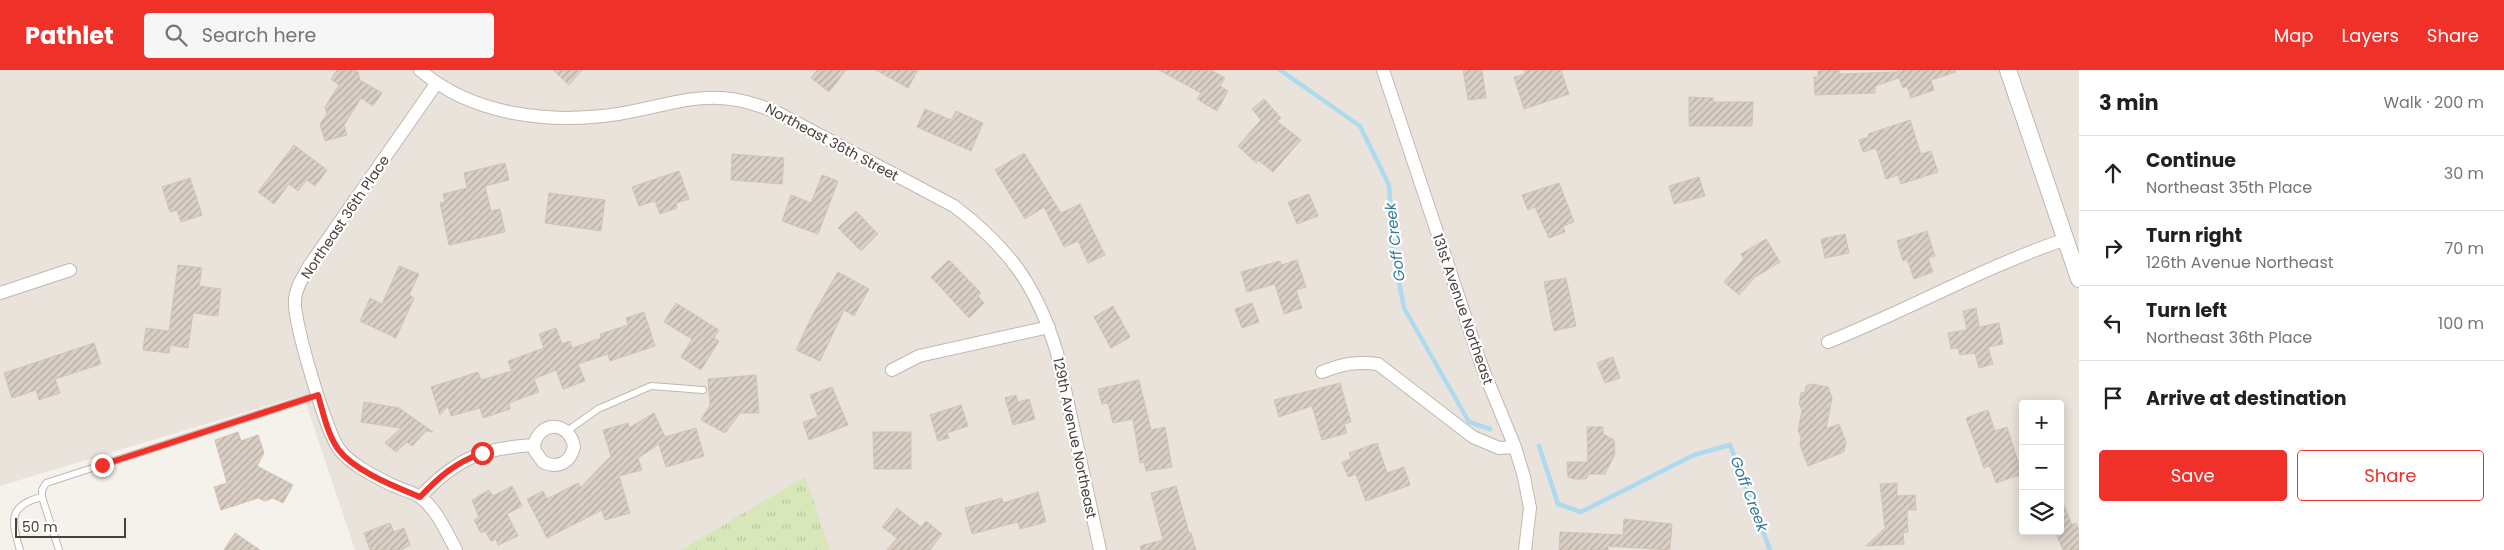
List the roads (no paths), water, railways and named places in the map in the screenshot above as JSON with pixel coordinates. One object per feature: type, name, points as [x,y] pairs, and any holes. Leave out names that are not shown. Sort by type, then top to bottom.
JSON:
[{"type":"street","name":"Northeast 36th Street","points":[[420,70],[436,84],[478,104],[519,114],[548,118],[601,116],[706,97],[736,98],[755,102],[954,206],[1001,246],[1021,271],[1049,327]]},
{"type":"street","name":"131st Avenue Northeast","points":[[1383,70],[1482,367],[1515,447],[1530,508],[1525,550]]},
{"type":"street","points":[[2008,70],[2079,279]]},
{"type":"street","name":"Northeast 36th Place","points":[[420,497],[392,485],[354,464],[338,449],[328,429],[296,317],[294,300],[299,285],[322,246],[436,84]]},
{"type":"street","points":[[1828,342],[1913,306],[2023,254],[2066,240]]},
{"type":"street","points":[[0,293],[70,270]]},
{"type":"street","points":[[892,370],[919,356],[1049,327]]},
{"type":"street","name":"129th Avenue Northeast","points":[[1049,327],[1057,353],[1100,550]]},
{"type":"street","points":[[1322,372],[1344,363],[1362,362],[1378,364],[1473,437],[1499,448],[1515,447]]},
{"type":"street","points":[[558,426],[567,431],[574,447],[572,454],[563,464],[549,465],[543,462],[535,451],[534,444],[539,432],[545,428],[558,426]]},
{"type":"street","points":[[456,550],[432,510],[420,497],[436,480],[460,461],[482,453],[512,446],[534,444]]},
{"type":"lane","points":[[567,431],[598,409],[651,386],[703,390]]},
{"type":"lane","points":[[58,550],[42,497],[42,490],[46,483],[318,395]]},
{"type":"lane","points":[[20,550],[13,523],[15,514],[20,506],[28,500],[42,497]]},
{"type":"waterway","name":"Goff Creek","points":[[1280,70],[1360,126],[1389,185],[1393,250],[1404,308],[1469,422],[1490,429]]},
{"type":"waterway","name":"Goff Creek","points":[[1539,446],[1558,504],[1581,512],[1694,455],[1730,445],[1770,550]]}]
